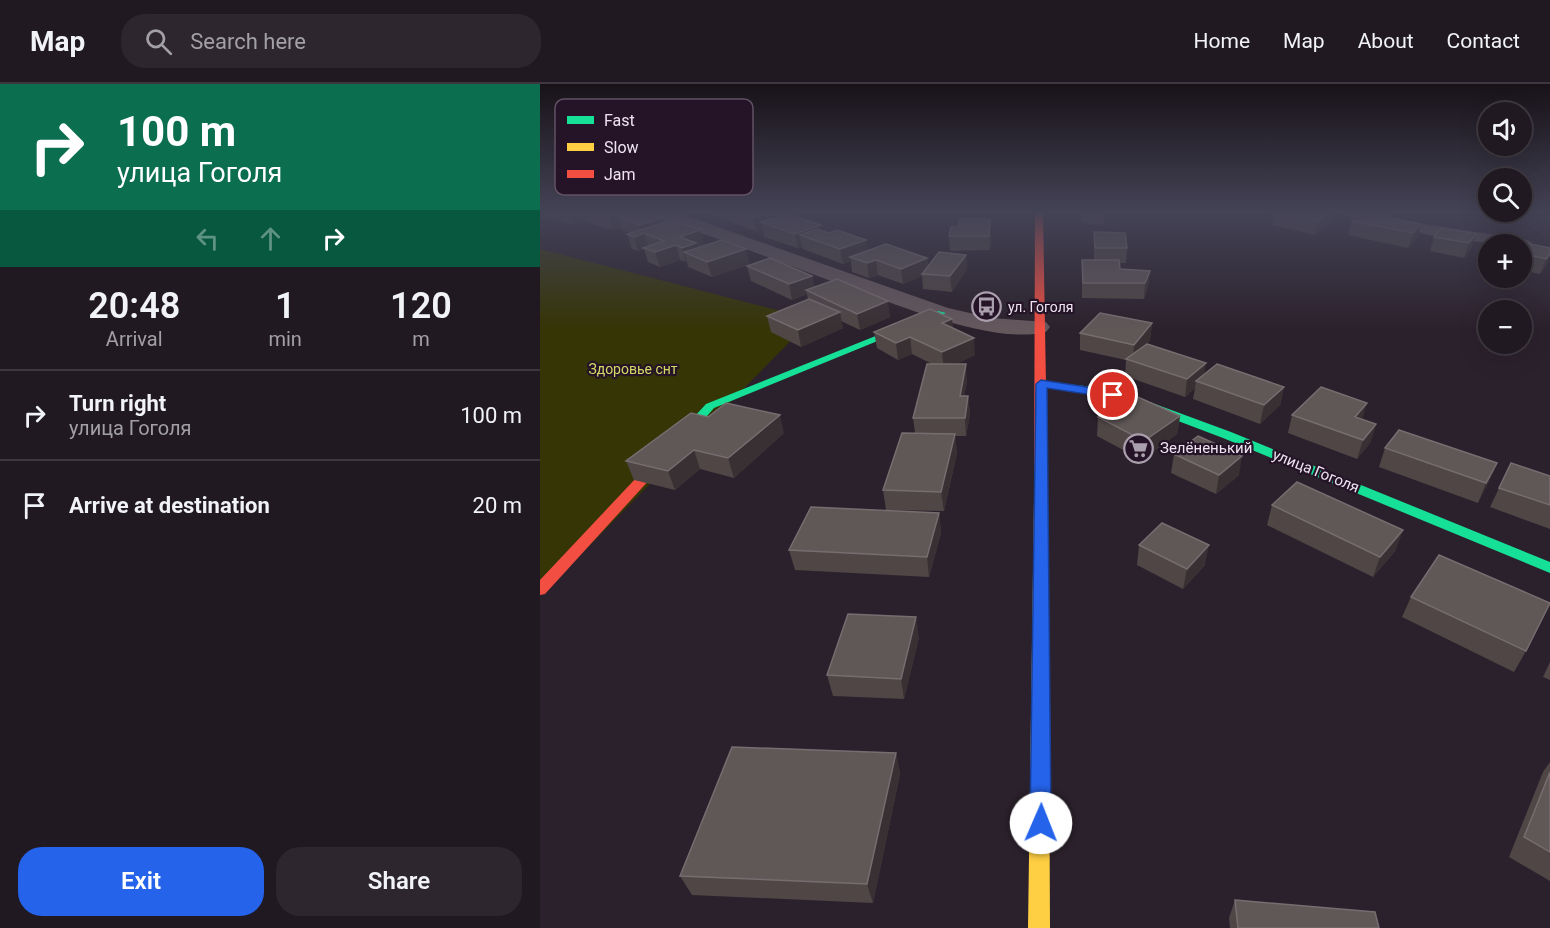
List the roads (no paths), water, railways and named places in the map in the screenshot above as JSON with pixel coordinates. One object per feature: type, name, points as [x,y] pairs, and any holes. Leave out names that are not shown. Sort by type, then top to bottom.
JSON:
[{"type":"street","points":[[765,250],[940,313],[992,325],[1038,327]]},
{"type":"street","points":[[1039,250],[1038,327],[1041,384],[1040,928]]},
{"type":"street","points":[[540,590],[710,406],[940,313]]},
{"type":"street","name":"улица Гоголя","points":[[1041,384],[1093,390],[1132,399],[1249,444],[1550,568]]},
{"type":"place","name":"ул. Гоголя","points":[[987,307]]},
{"type":"place","name":"Зелёненький","points":[[1139,448]]},
{"type":"park label","name":"Здоровье снт","points":[[633,369]]}]
